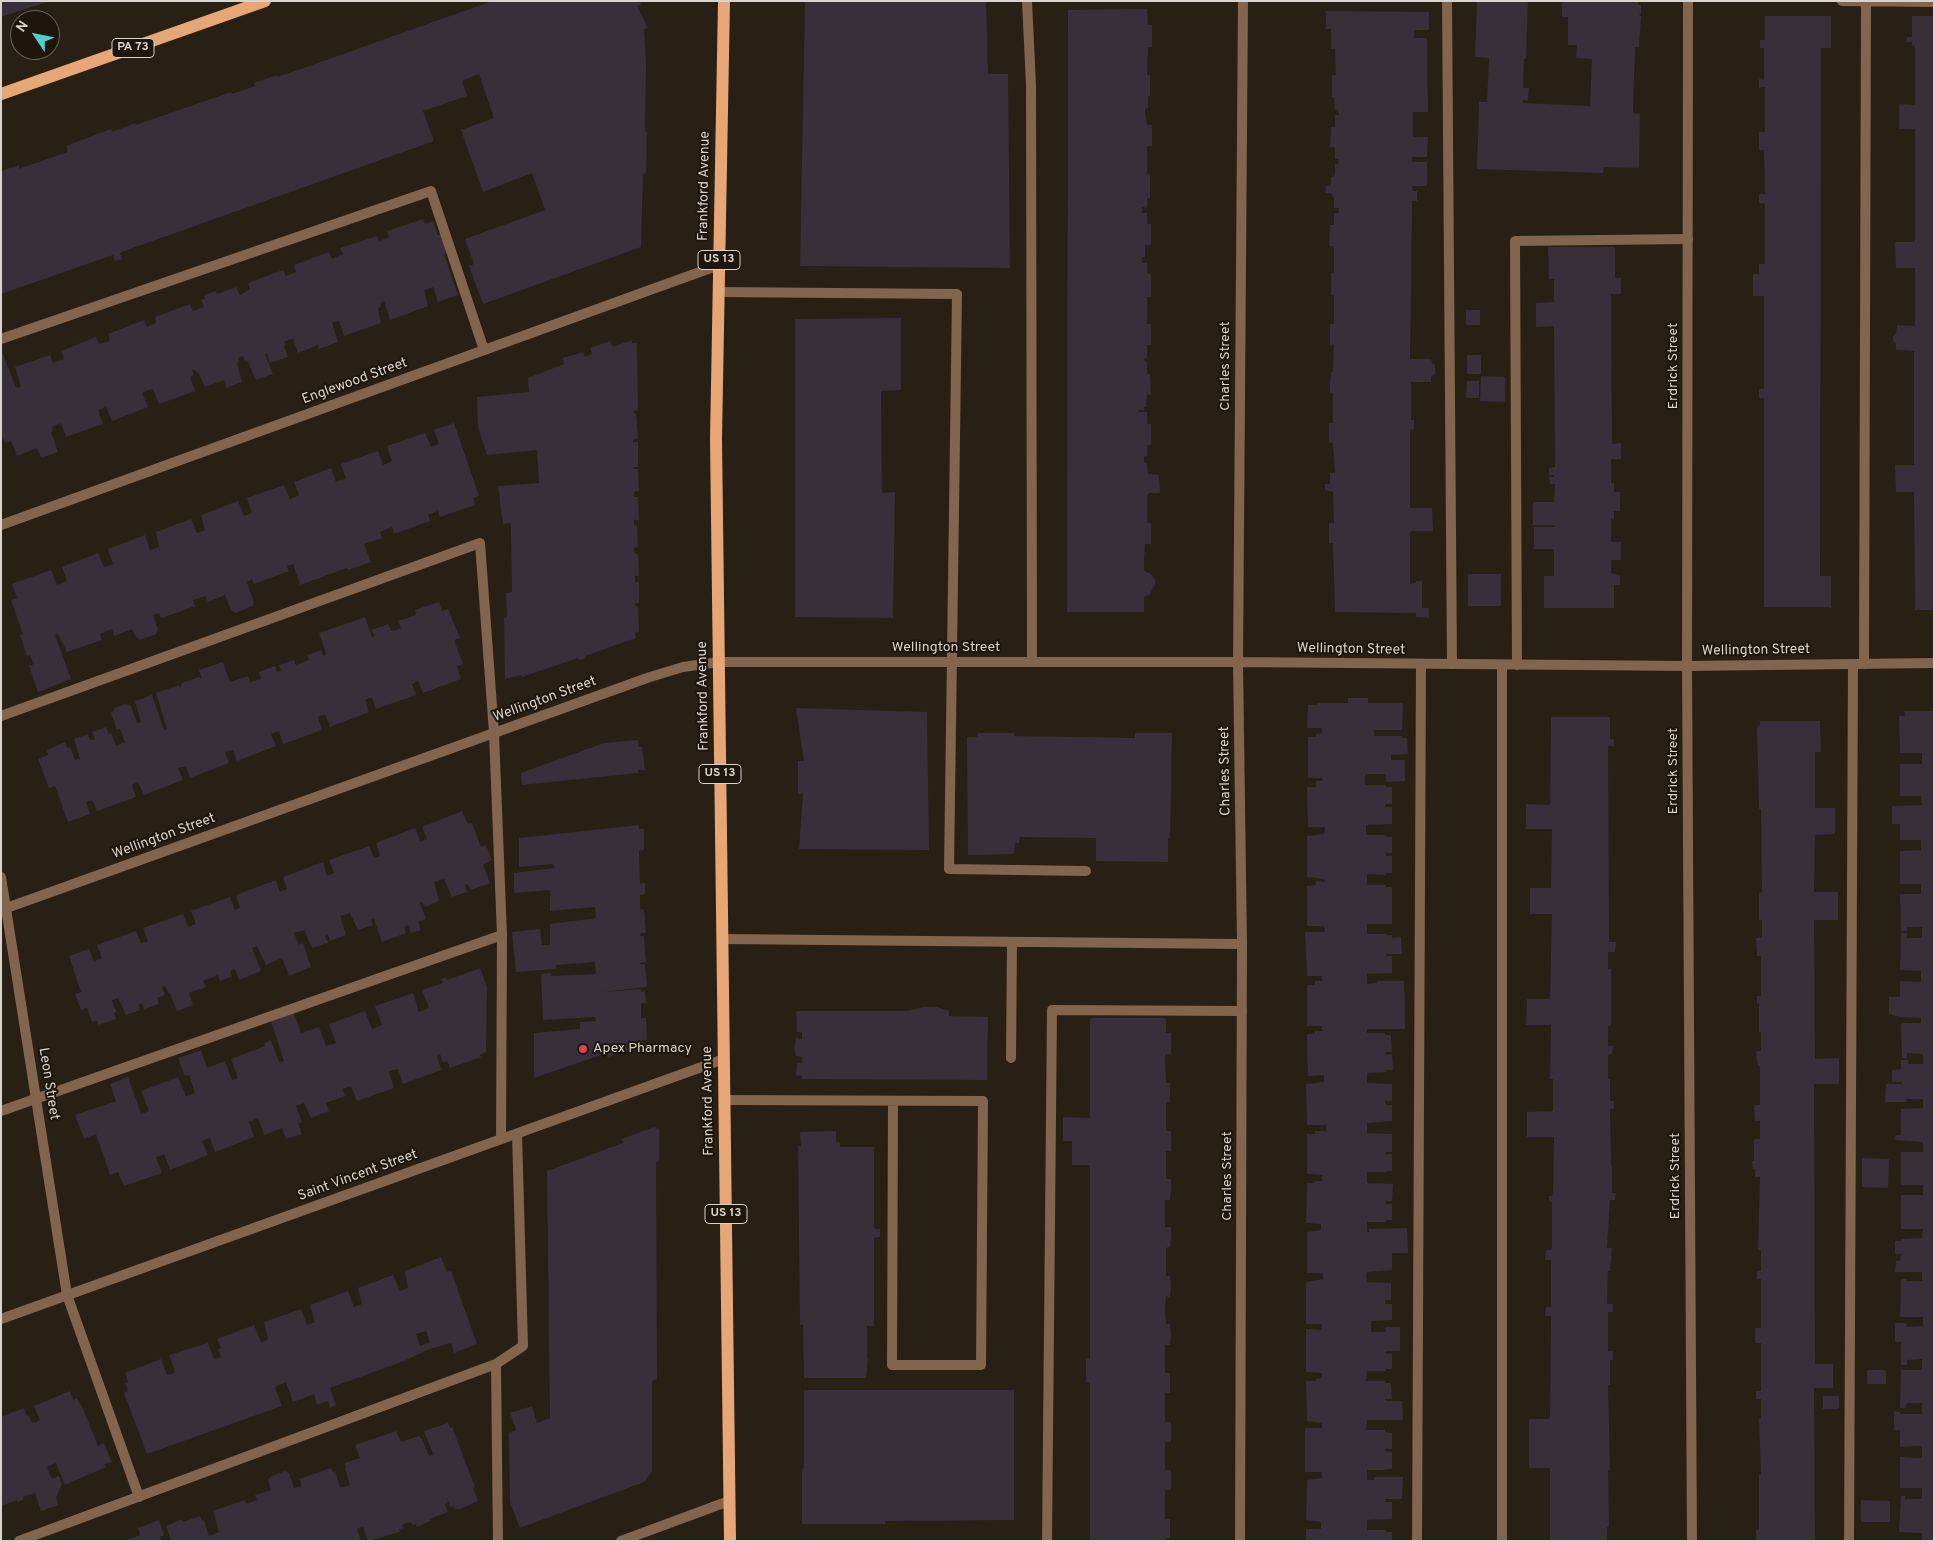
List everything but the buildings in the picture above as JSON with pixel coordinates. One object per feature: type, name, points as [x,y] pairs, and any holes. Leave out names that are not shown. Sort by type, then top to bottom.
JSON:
[{"type":"main road","name":"PA 73","points":[[1,94],[265,1]]},
{"type":"main road","name":"Frankford Avenue","points":[[724,1],[716,439],[730,1541]]},
{"type":"street","points":[[1027,1],[1032,85],[1032,662]]},
{"type":"street","name":"Charles Street","points":[[1240,1541],[1242,944],[1238,662],[1242,1]]},
{"type":"street","points":[[1447,1],[1452,664]]},
{"type":"street","name":"Erdrick Street","points":[[1688,1],[1687,666],[1692,1541]]},
{"type":"street","points":[[1842,1],[1934,2]]},
{"type":"street","points":[[1849,1541],[1866,2]]},
{"type":"street","points":[[1,340],[431,191],[484,350]]},
{"type":"street","points":[[1517,665],[1515,241],[1688,239]]},
{"type":"street","name":"Englewood Street","points":[[1,525],[719,265]]},
{"type":"street","points":[[718,292],[957,294],[949,869],[1086,871]]},
{"type":"street","points":[[1,716],[480,543],[494,733],[502,934],[501,1139]]},
{"type":"street","name":"Wellington Street","points":[[4,909],[650,677],[683,667],[719,662],[1238,662],[1687,666],[1934,664]]},
{"type":"street","points":[[1417,1541],[1421,664]]},
{"type":"street","points":[[1502,665],[1502,1541]]},
{"type":"street","name":"Leon Street","points":[[1,877],[4,909],[67,1295],[139,1497]]},
{"type":"street","points":[[1,1111],[502,934]]},
{"type":"street","points":[[722,939],[1242,944]]},
{"type":"street","points":[[1011,1058],[1012,942]]},
{"type":"street","points":[[1047,1541],[1052,1010],[1242,1011]]},
{"type":"street","name":"Saint Vincent Street","points":[[1,1319],[724,1059]]},
{"type":"street","points":[[724,1100],[983,1101],[981,1365],[892,1365],[894,1101]]},
{"type":"street","points":[[19,1541],[496,1364],[523,1346],[517,1134]]},
{"type":"street","points":[[496,1364],[498,1541]]},
{"type":"street","points":[[620,1541],[729,1501]]},
{"type":"place","name":"Apex Pharmacy","points":[[583,1049]]}]
